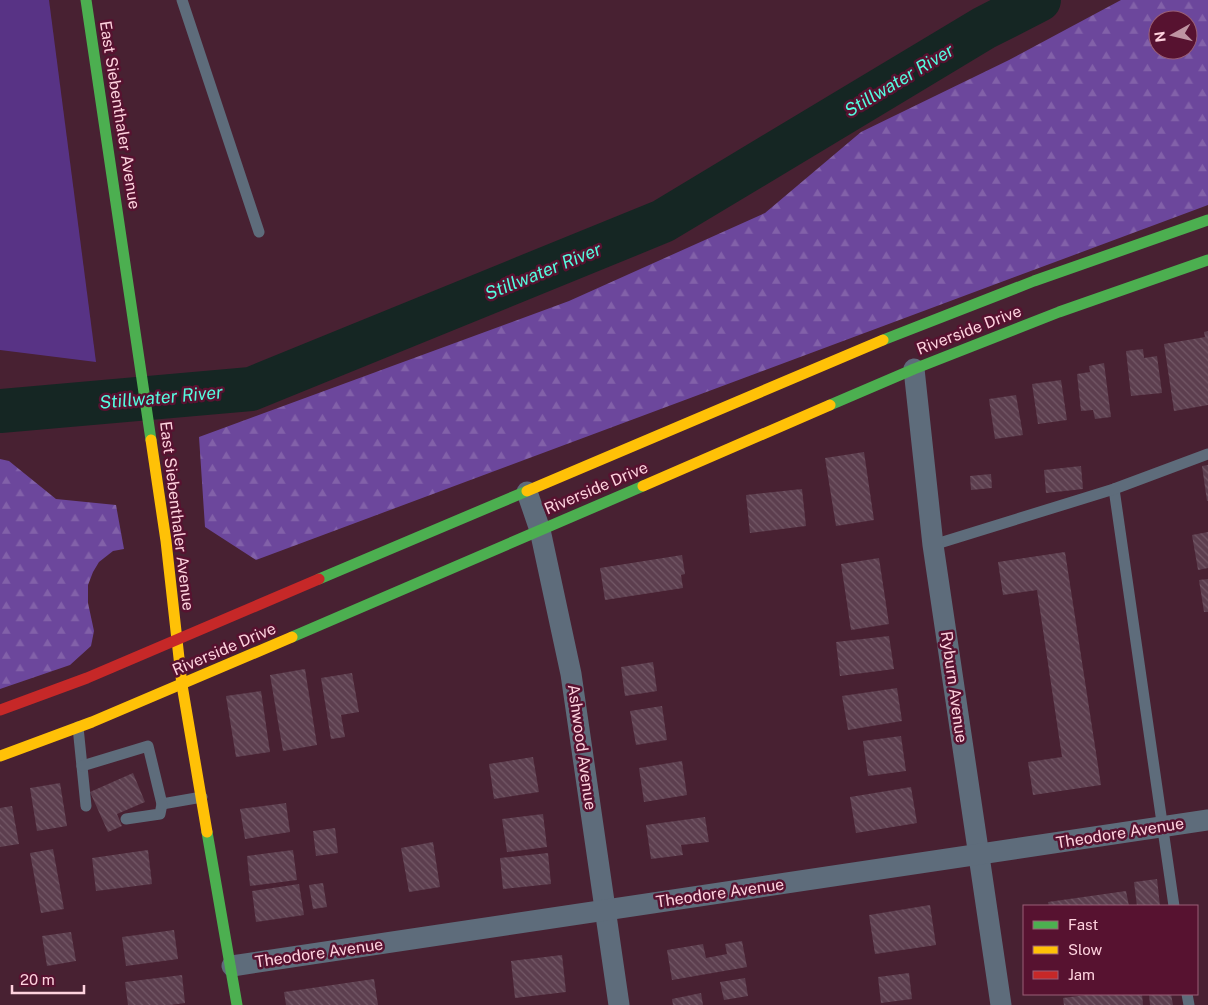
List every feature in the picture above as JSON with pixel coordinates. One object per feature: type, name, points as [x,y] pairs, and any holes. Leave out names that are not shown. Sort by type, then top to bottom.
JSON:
[{"type":"main road","name":"East Siebenthaler Avenue","points":[[86,0],[166,541],[182,685],[232,966],[237,1005]]},
{"type":"main road","name":"Riverside Drive","points":[[0,710],[87,678],[889,337],[1034,281],[1208,220]]},
{"type":"main road","name":"Riverside Drive","points":[[0,756],[182,685],[914,369],[1059,312],[1208,260]]},
{"type":"street","name":"Ryburn Avenue","points":[[914,369],[933,544],[1001,1005]]},
{"type":"street","name":"Ashwood Avenue","points":[[527,492],[540,530],[571,674],[619,1005]]},
{"type":"street","name":"Theodore Avenue","points":[[232,966],[1208,820]]},
{"type":"lane","points":[[182,0],[259,232]]},
{"type":"lane","points":[[933,544],[1114,489],[1208,454]]},
{"type":"lane","points":[[1114,489],[1174,905]]},
{"type":"lane","points":[[78,727],[86,806]]},
{"type":"lane","points":[[82,766],[148,746],[162,804],[160,814],[126,820]]},
{"type":"lane","points":[[162,804],[202,797]]},
{"type":"green space","points":[[1121,0],[1208,0],[1208,205],[256,560],[205,527],[199,437],[569,301],[765,213],[861,132],[1009,60]]},
{"type":"green space","points":[[0,459],[9,461],[56,499],[116,505],[124,549],[113,551],[99,562],[88,585],[88,603],[94,631],[91,646],[70,665],[0,689]]},
{"type":"shaded area","points":[[0,0],[49,0],[96,362],[0,350]]},
{"type":"building","points":[[1208,331],[1208,405],[1174,411],[1164,344],[1205,337],[1204,332]]},
{"type":"building","points":[[1143,349],[1144,358],[1157,356],[1162,393],[1131,396],[1126,351]]},
{"type":"building","points":[[1104,363],[1111,417],[1095,419],[1093,410],[1081,411],[1077,374],[1090,372],[1089,366]]},
{"type":"building","points":[[1061,380],[1067,420],[1038,424],[1032,384]]},
{"type":"building","points":[[1016,395],[1023,435],[995,439],[989,399]]},
{"type":"building","points":[[864,452],[874,520],[836,526],[825,458]]},
{"type":"building","points":[[1208,465],[1208,501],[1207,501],[1202,466]]},
{"type":"building","points":[[1081,466],[1083,489],[1046,493],[1044,470]]},
{"type":"building","points":[[991,474],[992,488],[971,490],[970,476]]},
{"type":"building","points":[[802,489],[806,526],[750,533],[746,495]]},
{"type":"building","points":[[1208,532],[1208,568],[1198,570],[1192,535]]},
{"type":"building","points":[[1065,552],[1101,785],[1033,795],[1028,762],[1062,757],[1037,590],[1003,595],[998,562]]},
{"type":"building","points":[[682,555],[685,574],[681,575],[683,588],[605,600],[600,568]]},
{"type":"building","points":[[879,558],[889,624],[851,630],[841,564]]},
{"type":"building","points":[[1208,579],[1208,612],[1204,612],[1199,580]]},
{"type":"building","points":[[889,636],[894,669],[840,676],[836,642]]},
{"type":"building","points":[[653,662],[657,691],[625,696],[621,667]]},
{"type":"building","points":[[305,669],[317,745],[283,751],[270,675]]},
{"type":"building","points":[[352,673],[359,712],[341,715],[345,737],[331,739],[321,678]]},
{"type":"building","points":[[897,688],[902,721],[848,730],[842,696]]},
{"type":"building","points":[[261,691],[270,752],[236,757],[226,696]]},
{"type":"building","points":[[662,706],[667,740],[636,745],[630,711]]},
{"type":"building","points":[[901,736],[906,771],[868,776],[863,741]]},
{"type":"building","points":[[533,757],[539,792],[494,799],[489,764]]},
{"type":"building","points":[[682,761],[687,795],[644,802],[639,768]]},
{"type":"building","points":[[133,773],[145,802],[117,814],[122,826],[108,832],[90,792]]},
{"type":"building","points":[[60,783],[67,826],[37,831],[30,788]]},
{"type":"building","points":[[911,787],[917,823],[856,833],[850,797]]},
{"type":"building","points":[[286,803],[290,832],[245,839],[240,809]]},
{"type":"building","points":[[12,806],[19,844],[0,847],[0,808]]},
{"type":"building","points":[[543,814],[547,847],[507,852],[502,819]]},
{"type":"building","points":[[705,817],[709,842],[681,845],[683,855],[651,859],[646,825]]},
{"type":"building","points":[[335,828],[338,853],[316,856],[313,831]]},
{"type":"building","points":[[433,842],[440,887],[409,892],[401,848]]},
{"type":"building","points":[[53,849],[64,909],[41,913],[30,853]]},
{"type":"building","points":[[148,850],[152,884],[96,891],[92,858]]},
{"type":"building","points":[[293,850],[297,880],[250,886],[247,856]]},
{"type":"building","points":[[548,853],[551,884],[503,889],[500,858]]},
{"type":"building","points":[[1157,879],[1160,905],[1137,905],[1134,882]]},
{"type":"building","points":[[323,883],[327,907],[313,909],[309,885]]},
{"type":"building","points":[[299,884],[304,915],[256,922],[252,891]]},
{"type":"building","points":[[1126,891],[1129,905],[1049,905],[1048,902]]},
{"type":"building","points":[[930,905],[936,945],[875,954],[869,915]]},
{"type":"building","points":[[174,930],[178,959],[126,966],[122,937]]},
{"type":"building","points":[[71,932],[76,961],[47,966],[42,936]]},
{"type":"building","points":[[742,941],[747,967],[672,980],[667,950],[703,944],[706,958],[727,954],[725,944]]},
{"type":"building","points":[[562,955],[566,992],[515,998],[511,961]]},
{"type":"building","points":[[909,973],[912,999],[881,1003],[878,977]]},
{"type":"building","points":[[182,975],[185,1003],[128,1005],[125,982]]},
{"type":"building","points":[[745,978],[748,996],[724,1000],[720,982]]},
{"type":"building","points":[[374,979],[378,1005],[286,1005],[284,992]]},
{"type":"building","points":[[701,993],[703,1005],[673,1005],[672,999]]},
{"type":"building","points":[[1086,995],[1142,995],[1143,1005],[1064,1005],[1063,998]]},
{"type":"building","points":[[1149,995],[1171,995],[1173,1005],[1150,1005]]},
{"type":"waterway","name":"Stillwater River","points":[[0,411],[251,389],[663,221],[984,28],[1039,0]]},
{"type":"traffic: fast","points":[[86,0],[151,440]]},
{"type":"traffic: fast","points":[[883,340],[1034,281],[1208,220]]},
{"type":"traffic: fast","points":[[830,405],[914,369],[1059,312],[1208,260]]},
{"type":"traffic: fast","points":[[292,637],[643,486]]},
{"type":"traffic: fast","points":[[319,579],[527,491]]},
{"type":"traffic: fast","points":[[207,832],[237,1005]]},
{"type":"traffic: slow","points":[[527,491],[883,340]]},
{"type":"traffic: slow","points":[[643,486],[830,405]]},
{"type":"traffic: slow","points":[[151,440],[166,541],[182,685],[207,832]]},
{"type":"traffic: slow","points":[[0,756],[92,722],[292,637]]},
{"type":"traffic: jam","points":[[0,710],[87,678],[319,579]]}]
